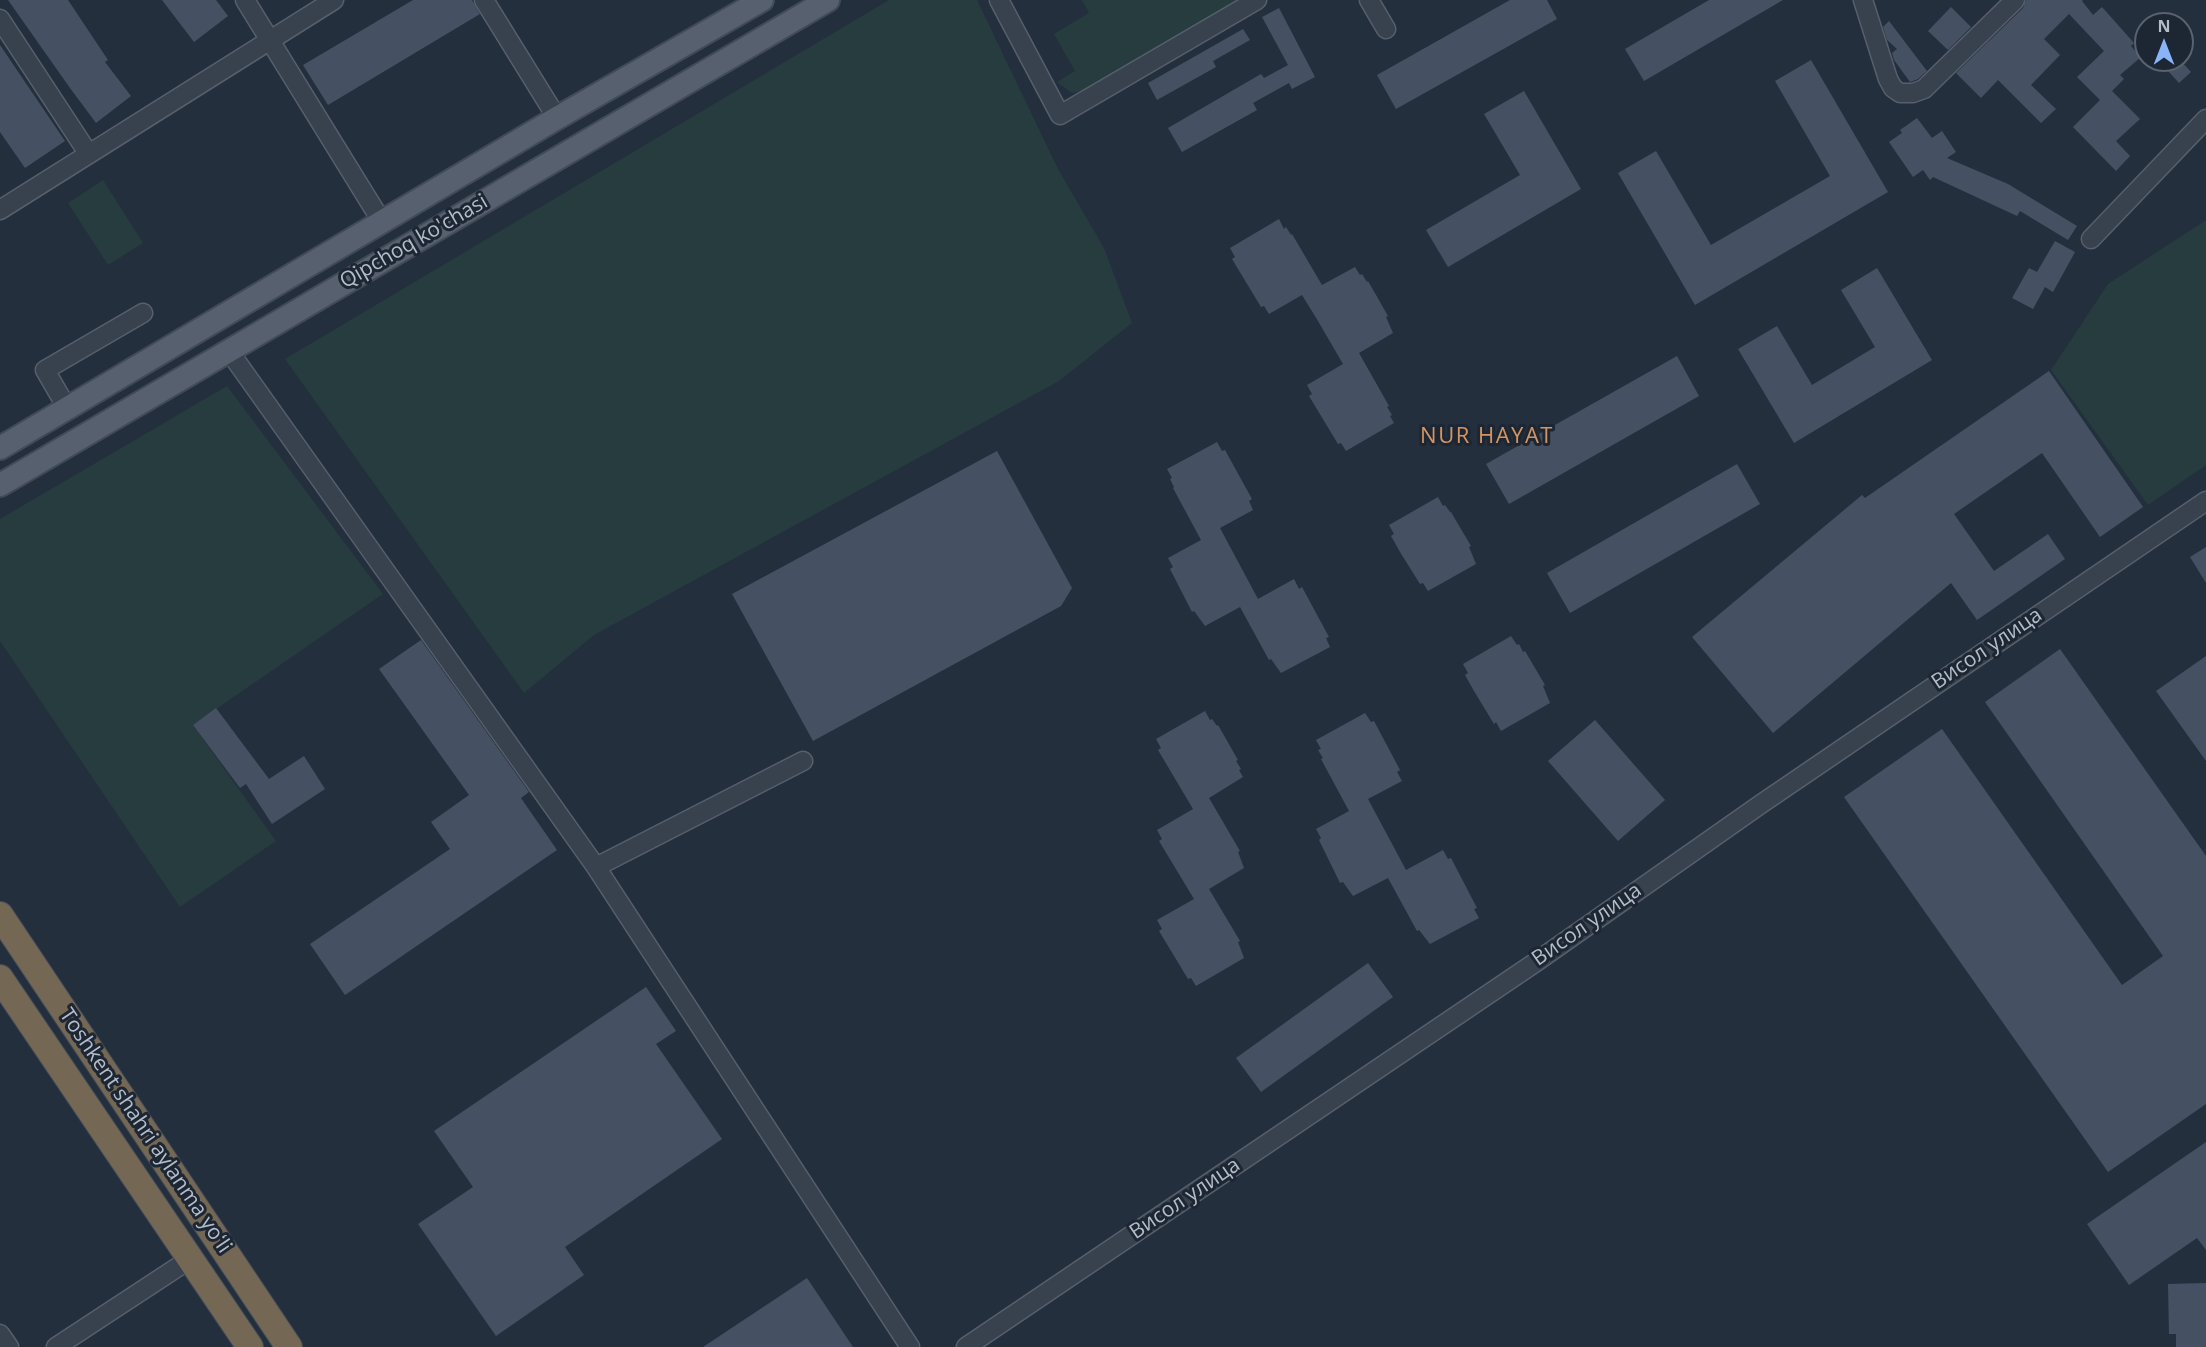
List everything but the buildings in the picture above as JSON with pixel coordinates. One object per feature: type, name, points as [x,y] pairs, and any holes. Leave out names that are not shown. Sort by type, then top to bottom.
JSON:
[{"type":"highway","name":"Toshkent shahri aylanma yoʻli","points":[[0,915],[290,1347]]},
{"type":"highway","name":"Toshkent shahri aylanma yoʻli","points":[[0,978],[250,1347]]},
{"type":"main road","name":"Qipchoq ko'chasi","points":[[0,448],[557,118],[762,0]]},
{"type":"main road","name":"Qipchoq ko'chasi","points":[[0,485],[828,0]]},
{"type":"main road","points":[[607,89],[603,99],[605,110],[614,116],[627,118]]},
{"type":"street","points":[[244,0],[271,40],[382,222]]},
{"type":"street","points":[[0,210],[334,0]]},
{"type":"street","points":[[484,0],[557,118]]},
{"type":"street","points":[[999,0],[1060,115],[1257,0]]},
{"type":"street","points":[[1369,0],[1386,29]]},
{"type":"street","points":[[1867,2],[1888,80],[1900,93],[1913,93],[1924,89],[2015,0]]},
{"type":"street","points":[[0,19],[88,153]]},
{"type":"street","points":[[2091,238],[2206,118]]},
{"type":"street","points":[[67,408],[45,370],[143,313]]},
{"type":"street","points":[[229,351],[596,867],[910,1347]]},
{"type":"street","name":"Висол улица","points":[[966,1347],[1526,968],[1761,804],[2206,501]]},
{"type":"street","points":[[596,867],[803,761]]},
{"type":"street","points":[[56,1347],[190,1259]]},
{"type":"street","points":[[0,1334],[9,1347]]},
{"type":"green space","points":[[889,0],[977,0],[1058,169],[1104,248],[1132,323],[1059,381],[594,635],[524,693],[285,359]]},
{"type":"green space","points":[[1082,0],[1239,0],[1087,90],[1072,93],[1057,82],[1075,71],[1054,34],[1089,13]]},
{"type":"green space","points":[[103,180],[143,243],[108,265],[68,203]]},
{"type":"green space","points":[[2206,220],[2206,465],[2148,505],[2051,370],[2108,284]]},
{"type":"green space","points":[[227,386],[383,594],[193,725],[276,841],[180,907],[0,641],[0,519]]},
{"type":"district","name":"NUR HAYAT","points":[[1487,437]]}]
